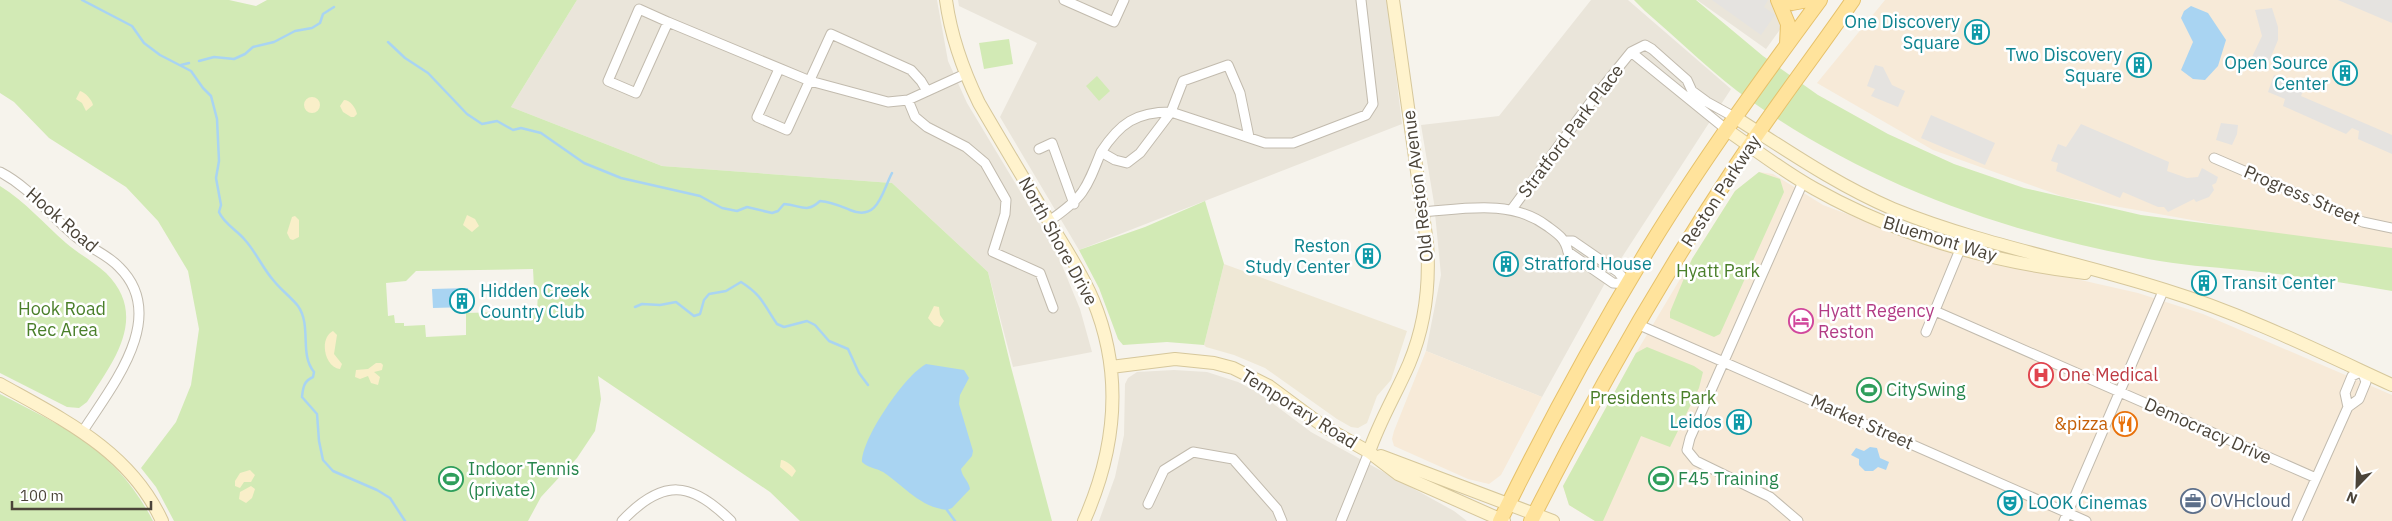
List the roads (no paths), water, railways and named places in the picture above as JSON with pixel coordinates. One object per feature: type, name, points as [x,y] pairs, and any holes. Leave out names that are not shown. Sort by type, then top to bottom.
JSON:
[{"type":"main road","points":[[1779,0],[1792,3],[1808,0]]},
{"type":"main road","points":[[1779,0],[1788,24],[1784,51]]},
{"type":"main road","name":"Reston Parkway","points":[[1501,521],[1508,504],[1590,349],[1628,284],[1688,187],[1820,0]]},
{"type":"main road","name":"Reston Parkway","points":[[1533,517],[1560,463],[1637,324],[1693,232],[1750,146],[1853,0]]},
{"type":"street","name":"North Shore Drive","points":[[946,0],[952,34],[965,74],[979,103],[1082,278],[1093,301],[1101,325],[1110,367],[1112,416],[1110,439],[1102,475],[1084,521]]},
{"type":"street","points":[[1064,0],[1114,22],[1124,0]]},
{"type":"street","points":[[1048,221],[1074,204],[1089,183],[1101,152],[1112,134],[1130,121],[1150,112],[1172,112],[1265,143],[1293,144],[1366,115],[1373,104],[1361,0]]},
{"type":"street","name":"Old Reston Avenue","points":[[1369,452],[1409,364],[1421,326],[1428,279],[1427,243],[1393,0]]},
{"type":"street","points":[[668,22],[636,93],[608,81],[639,9],[779,70],[810,81],[888,102],[908,100],[965,74]]},
{"type":"street","points":[[779,70],[757,117],[787,130],[831,34],[911,70],[927,91]]},
{"type":"street","name":"Stratford Park Place","points":[[1512,210],[1593,99],[1631,52],[1645,45],[1652,48],[1687,80],[1692,91],[1706,102],[1736,118]]},
{"type":"street","name":"Stratford Park Place","points":[[1631,52],[1727,130]]},
{"type":"street","points":[[1101,152],[1115,160],[1127,162],[1140,153],[1172,112],[1183,81],[1228,65],[1240,93],[1249,137]]},
{"type":"street","points":[[908,100],[915,116],[927,127],[966,147],[985,163],[1006,200],[1005,214],[993,252],[1040,273],[1052,308]]},
{"type":"street","name":"Bluemont Way","points":[[1736,118],[1826,176],[1893,208],[1966,234],[2164,289],[2235,316],[2392,385]]},
{"type":"street","name":"Bluemont Way","points":[[1727,130],[1803,182],[1838,202],[1890,226],[1962,249],[2066,270],[2118,276]]},
{"type":"street","points":[[1039,149],[1052,144],[1074,204]]},
{"type":"street","name":"Progress Street","points":[[2214,158],[2363,222],[2392,228]]},
{"type":"street","name":"Hook Road","points":[[0,172],[39,200],[73,235],[119,266],[133,286],[138,312],[133,348],[128,361],[83,431]]},
{"type":"street","points":[[1798,521],[1770,497],[1693,459],[1687,450],[1690,438],[1803,182]]},
{"type":"street","points":[[1422,212],[1484,208],[1512,210],[1540,220],[1565,241],[1573,241],[1618,272],[1628,284]]},
{"type":"street","points":[[1926,332],[1962,249],[1966,234]]},
{"type":"street","points":[[2066,517],[2164,289]]},
{"type":"street","name":"Democracy Drive","points":[[1935,311],[2316,478]]},
{"type":"street","name":"Market Street","points":[[1637,324],[1724,361],[2066,517],[2086,521]]},
{"type":"street","name":"Temporary Road","points":[[1110,367],[1176,359],[1214,363],[1233,368],[1269,386],[1323,426],[1369,452],[1398,474],[1501,521]]},
{"type":"street","points":[[2297,521],[2348,407],[2359,399],[2366,382],[2362,371],[2352,376],[2345,393],[2348,407]]},
{"type":"street","points":[[0,384],[83,431],[117,458],[133,474],[146,492],[162,521]]},
{"type":"street","points":[[1148,504],[1164,470],[1193,452],[1233,460],[1277,509],[1282,521]]},
{"type":"street","points":[[1342,521],[1369,452]]},
{"type":"street","name":"Temporary Road","points":[[1369,452],[1508,504],[1533,517],[1553,521]]},
{"type":"street","points":[[622,521],[645,501],[660,493],[678,488],[698,494],[713,503],[731,521]]},
{"type":"water","points":[[2191,6],[2208,13],[2226,40],[2218,66],[2205,80],[2193,79],[2181,70],[2193,42],[2181,18],[2184,11]]},
{"type":"water","name":"Hidden Creek Country Club","points":[[468,288],[468,307],[433,308],[432,289]]},
{"type":"water","points":[[926,364],[964,370],[969,378],[960,395],[959,404],[973,451],[972,456],[961,469],[970,489],[952,508],[947,510],[921,501],[883,472],[862,462],[869,438],[886,408],[917,370]]},
{"type":"water","points":[[1870,447],[1877,448],[1880,458],[1889,462],[1886,470],[1878,467],[1873,471],[1865,471],[1859,465],[1859,459],[1851,455],[1856,448],[1864,451]]},
{"type":"waterway","points":[[82,0],[132,26],[144,43],[160,55],[191,71],[211,96],[217,119],[219,161],[216,178],[221,205],[219,212],[224,220],[242,236],[270,276],[298,306],[302,314],[307,357],[314,372],[313,377],[304,385],[302,397],[317,414],[319,441],[323,460],[333,471],[377,490],[390,498],[405,521]]},
{"type":"waterway","points":[[199,61],[214,57],[234,59],[245,54],[253,47],[274,42],[295,31],[312,28],[320,23],[323,14],[334,7]]},
{"type":"waterway","points":[[388,42],[405,58],[428,73],[467,114],[482,124],[497,121],[513,130],[521,128],[541,133],[584,163],[621,178],[700,196],[722,208],[737,211],[747,207],[772,213],[778,211],[784,204],[807,208],[820,201],[832,203],[859,213],[867,212],[878,203],[892,173]]},
{"type":"waterway","points":[[181,65],[189,63]]},
{"type":"waterway","points":[[635,307],[642,304],[660,305],[676,302],[694,316],[700,314],[704,300],[709,294],[726,291],[741,282],[758,296],[777,324],[784,327],[807,321],[815,325],[829,341],[848,349],[859,373],[868,385]]},
{"type":"waterway","points":[[947,510],[955,521]]},
{"type":"place","name":"One Discovery Square","points":[[1977,32]]},
{"type":"place","name":"Two Discovery Square","points":[[2139,65]]},
{"type":"place","name":"Open Source Center","points":[[2345,73]]},
{"type":"place","name":"Reston Study Center","points":[[1368,256]]},
{"type":"place","name":"Stratford House","points":[[1506,264]]},
{"type":"place","name":"Transit Center","points":[[2204,283]]},
{"type":"place","name":"Hidden Creek Country Club","points":[[462,301]]},
{"type":"place","name":"Hyatt Regency Reston","points":[[1801,321]]},
{"type":"place","name":"One Medical","points":[[2041,375]]},
{"type":"place","name":"CitySwing","points":[[1869,390]]},
{"type":"place","name":"Leidos","points":[[1739,422]]},
{"type":"place","name":"&pizza","points":[[2125,424]]},
{"type":"place","name":"Indoor Tennis (private)","points":[[451,479]]},
{"type":"place","name":"F45 Training","points":[[1661,479]]},
{"type":"place","name":"OVHcloud","points":[[2193,501]]},
{"type":"place","name":"LOOK Cinemas","points":[[2010,503]]},
{"type":"park label","name":"Hyatt Park","points":[[1718,271]]},
{"type":"park label","name":"Hook Road Rec Area","points":[[62,319]]},
{"type":"park label","name":"Presidents Park","points":[[1653,398]]}]
